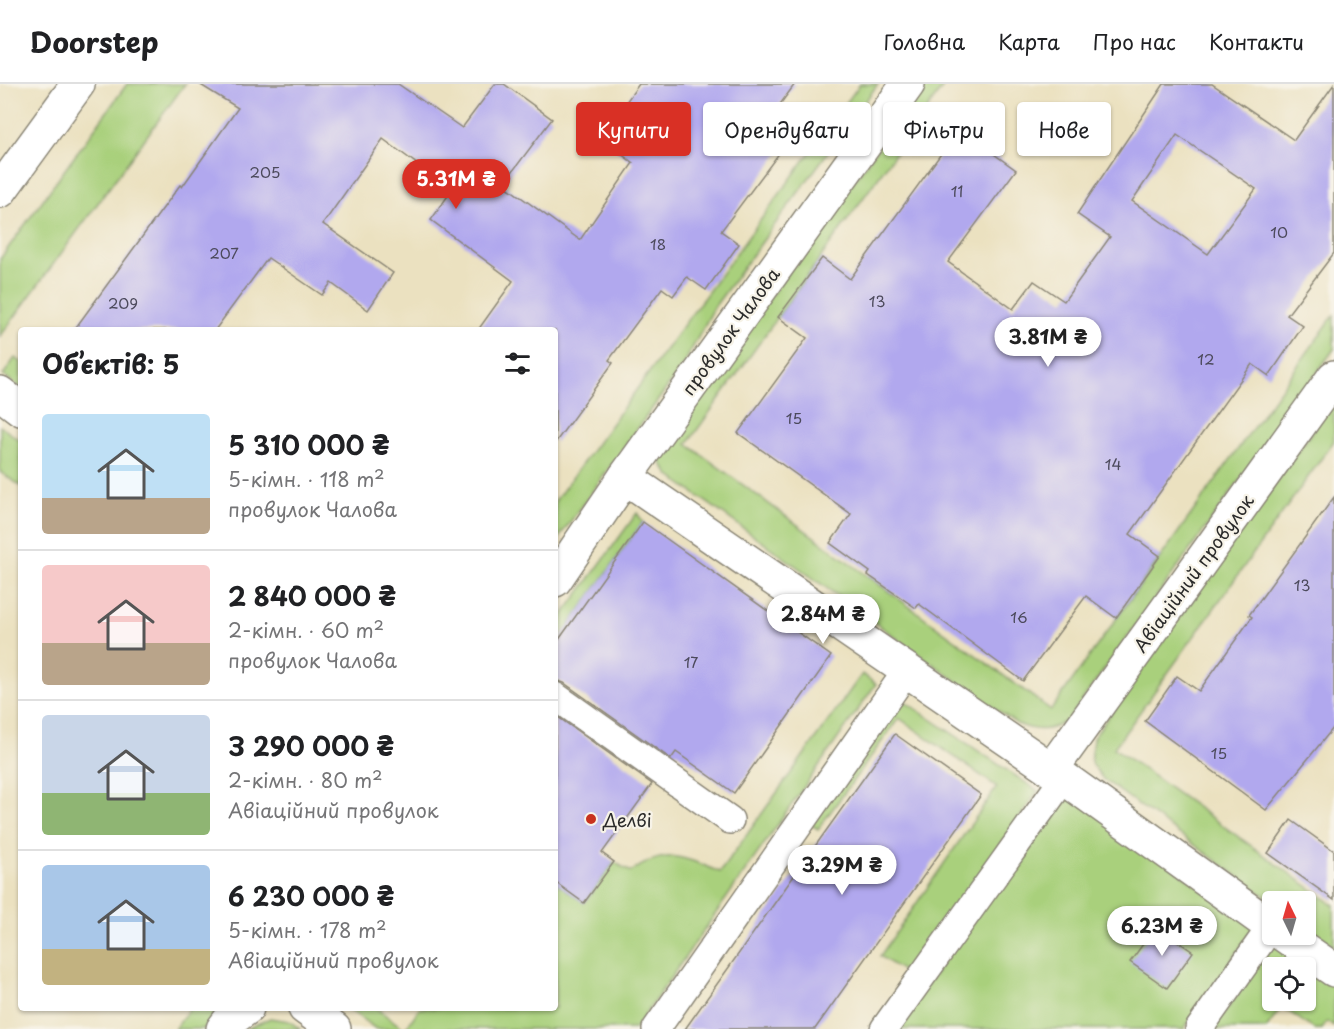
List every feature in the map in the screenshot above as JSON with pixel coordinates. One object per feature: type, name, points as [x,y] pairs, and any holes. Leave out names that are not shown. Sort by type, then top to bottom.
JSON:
[{"type":"street","points":[[0,191],[78,84]]},
{"type":"street","name":"провулок Чалова","points":[[558,576],[625,477],[908,84]]},
{"type":"street","name":"Авіаційний провулок","points":[[1057,774],[1334,377]]},
{"type":"street","points":[[0,393],[18,407]]},
{"type":"street","points":[[625,477],[1057,774],[1262,921]]},
{"type":"street","points":[[1297,945],[1334,970]]},
{"type":"street","points":[[223,1029],[229,1021],[243,1011]]},
{"type":"street","points":[[309,1011],[334,1029]]},
{"type":"lane","points":[[656,1029],[906,672]]},
{"type":"lane","points":[[558,698],[730,820]]},
{"type":"lane","points":[[884,1029],[1057,774]]},
{"type":"lane","points":[[1199,1029],[1263,945]]},
{"type":"green space","points":[[127,84],[185,84],[0,337],[0,259]]},
{"type":"green space","points":[[860,84],[878,84],[865,102],[847,102]]},
{"type":"green space","points":[[924,84],[945,84],[932,102],[911,102]]},
{"type":"green space","points":[[883,141],[883,156],[893,156],[687,444],[1051,710],[1334,315],[1334,349],[1068,720],[1049,729],[1043,730],[1017,724],[670,476],[661,463],[661,448]]},
{"type":"green space","points":[[807,156],[825,156],[715,306],[682,367],[558,539],[558,497]]},
{"type":"green space","points":[[15,358],[18,360],[18,386],[3,375]]},
{"type":"green space","points":[[1334,401],[1334,441],[1114,748],[1314,891],[1262,891],[1262,894],[1103,779],[1091,763],[1093,738]]},
{"type":"green space","points":[[0,426],[18,439],[18,484],[0,472]]},
{"type":"green space","points":[[637,513],[643,522],[558,641],[558,622]]},
{"type":"green space","points":[[862,674],[876,684],[635,1029],[405,1029],[418,1011],[558,1011],[558,884],[584,903],[614,862],[631,872],[654,859],[675,857],[720,872]]},
{"type":"green space","points":[[901,699],[1038,791],[910,976],[880,956],[997,787],[899,718],[818,829],[810,824]]},
{"type":"green space","points":[[1065,792],[1255,926],[1184,1029],[895,1029]]},
{"type":"green space","points":[[1316,892],[1334,905],[1334,946],[1316,933]]},
{"type":"green space","points":[[1272,945],[1283,945],[1299,957],[1264,957]]},
{"type":"green space","points":[[1262,960],[1262,1011],[1279,1011],[1266,1029],[1213,1029]]},
{"type":"green space","points":[[1316,969],[1334,982],[1334,1027],[1327,1022],[1322,1029],[1314,1029],[1288,1011],[1316,1011]]},
{"type":"green space","points":[[188,1011],[217,1011],[204,1029],[175,1029]]},
{"type":"green space","points":[[351,1011],[380,1011],[404,1029],[376,1029]]},
{"type":"green space","points":[[270,1018],[289,1021],[300,1029],[246,1029]]},
{"type":"building","points":[[199,84],[398,84],[462,128],[495,84],[504,84],[552,119],[503,184],[580,240],[633,163],[624,156],[691,156],[691,102],[626,102],[639,84],[795,84],[782,102],[703,102],[703,156],[777,156],[721,231],[739,244],[706,290],[687,277],[673,296],[662,288],[609,360],[613,363],[558,439],[558,327],[480,327],[513,281],[431,220],[452,190],[383,139],[323,224],[393,273],[368,310],[331,283],[322,295],[268,258],[217,327],[76,327],[180,185],[182,187],[238,108]]},
{"type":"building","points":[[1164,84],[1212,84],[1294,140],[1334,84],[1334,253],[1287,315],[1303,326],[1269,376],[1252,364],[1130,534],[1160,556],[1116,618],[1086,596],[1023,681],[919,604],[916,608],[868,575],[870,572],[830,543],[851,514],[738,433],[807,338],[778,317],[822,258],[850,279],[939,156],[997,156],[1016,170],[948,262],[1013,309],[1034,281],[1064,301],[1110,237],[1077,214]],"holes":[[[1177,135],[1256,189],[1208,254],[1132,201]]]},
{"type":"building","points":[[1334,497],[1334,727],[1266,810],[1145,721],[1177,676],[1199,691],[1252,617],[1249,615]]},
{"type":"building","points":[[643,522],[831,656],[734,793],[676,752],[671,759],[558,681],[558,641]]},
{"type":"building","name":"Делві","points":[[558,717],[652,784],[602,853],[614,862],[584,903],[558,884]]},
{"type":"building","points":[[895,734],[981,795],[815,1029],[685,1029]]},
{"type":"building","points":[[1291,820],[1334,851],[1334,900],[1268,853]]},
{"type":"building","points":[[1156,926],[1193,952],[1167,988],[1130,962]]},
{"type":"place","name":"Делві","points":[[591,819]]}]
